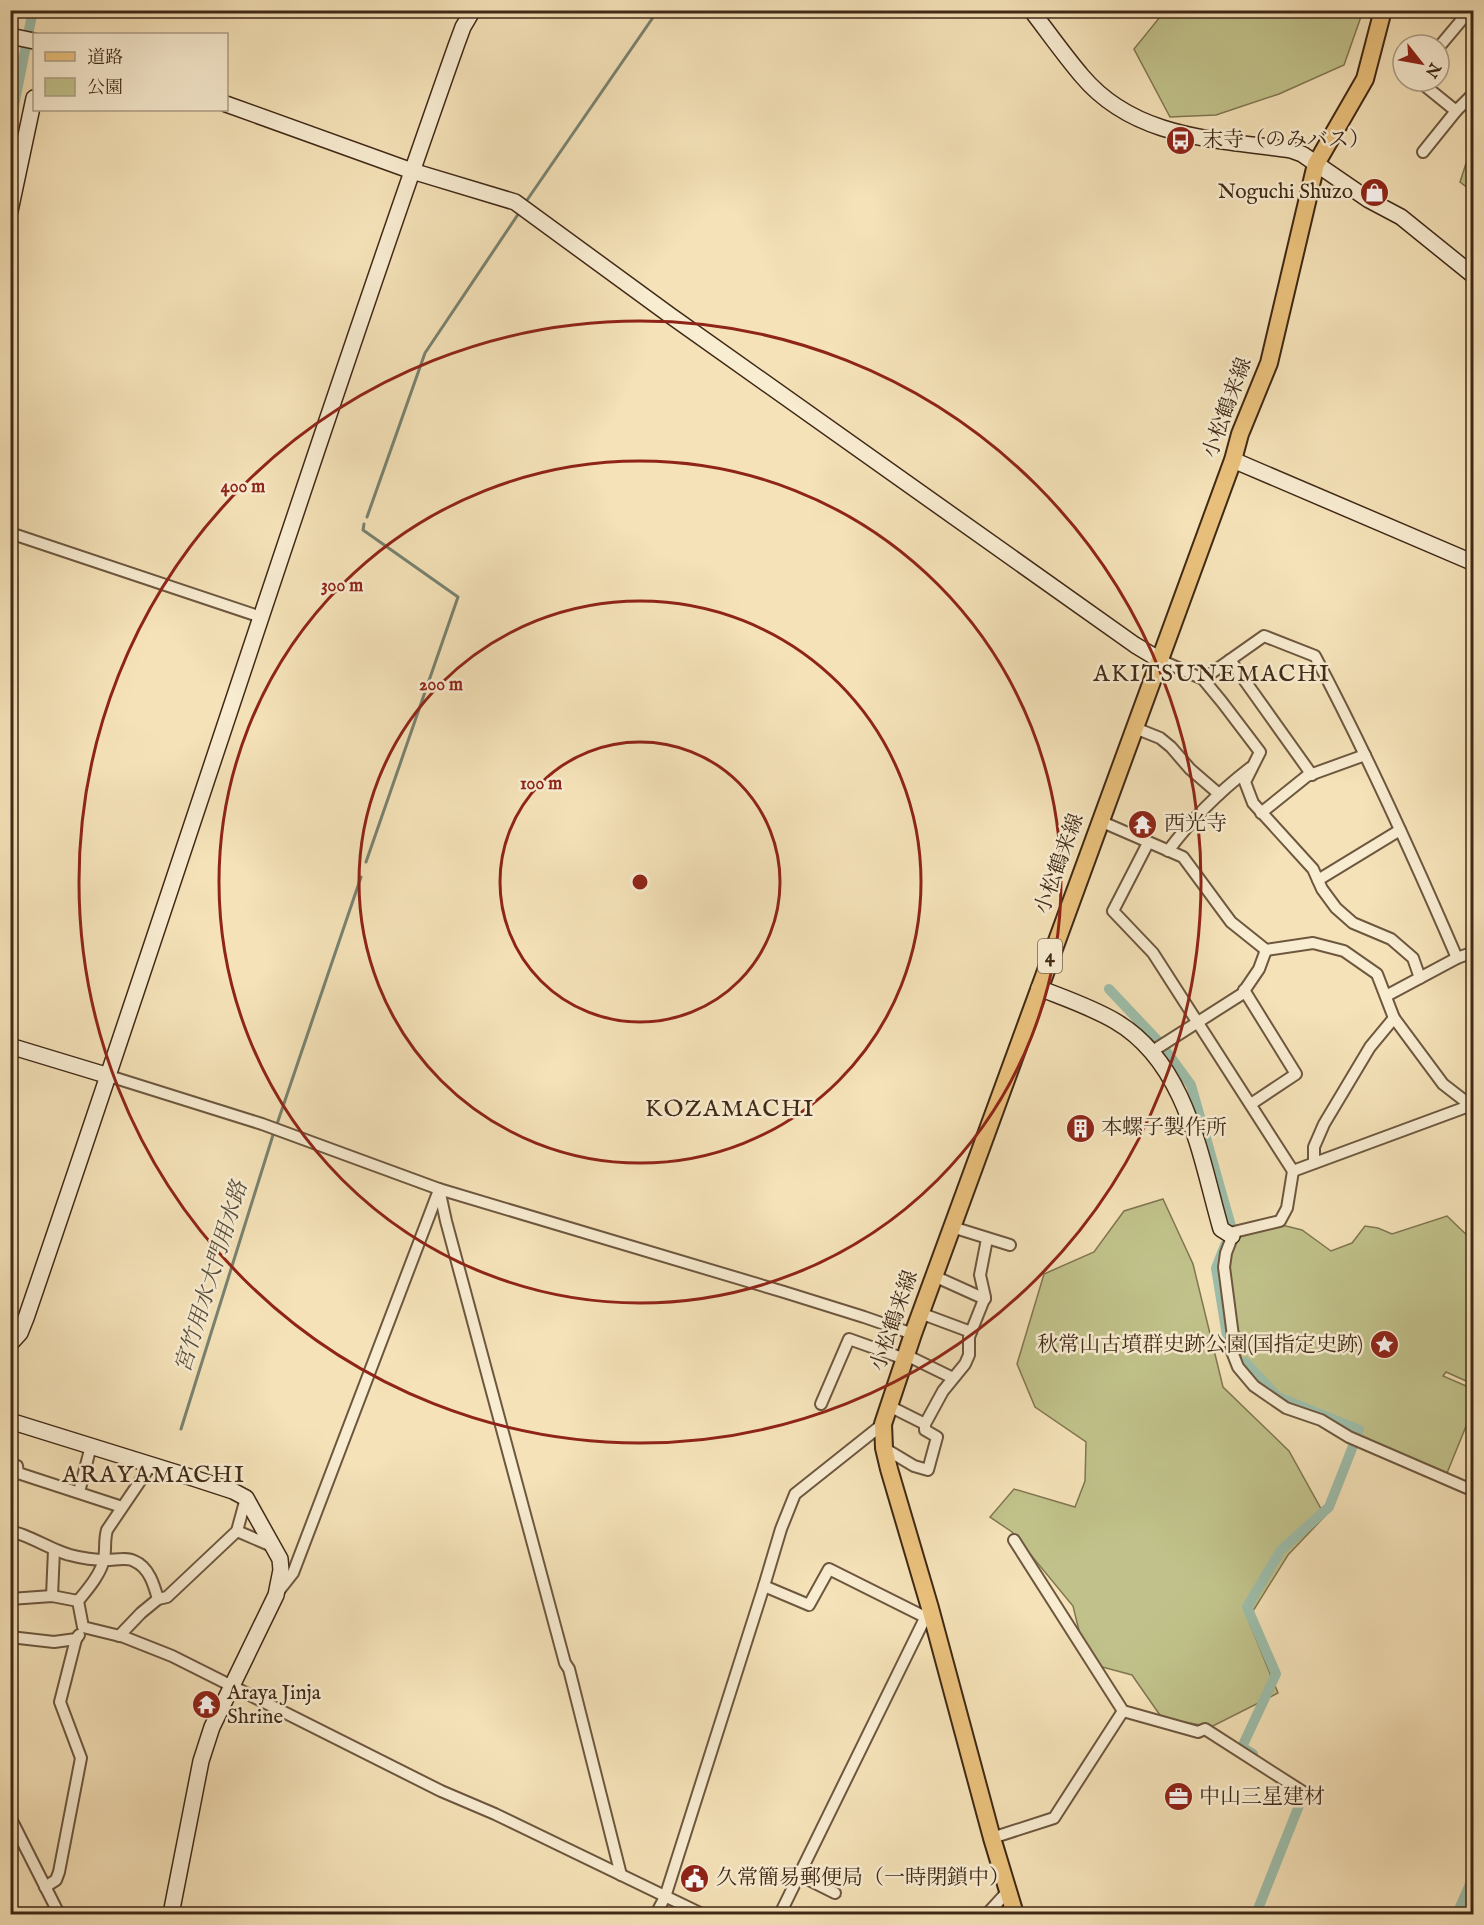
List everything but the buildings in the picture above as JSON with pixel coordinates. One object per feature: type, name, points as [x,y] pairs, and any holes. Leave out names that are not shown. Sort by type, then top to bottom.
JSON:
[{"type":"main road","name":"小松鶴来線","points":[[1016,1914],[927,1613],[884,1448],[883,1424],[920,1313],[1233,460],[1240,434],[1269,363],[1316,164],[1365,79],[1383,10]]},
{"type":"street","points":[[12,1345],[26,1318],[109,1076],[261,616],[412,171],[463,27],[473,10]]},
{"type":"street","points":[[1031,10],[1082,76],[1107,100],[1127,114],[1157,127],[1191,136],[1291,150],[1401,217],[1473,276]]},
{"type":"street","points":[[1451,33],[1470,10]]},
{"type":"street","points":[[1434,93],[1456,111]]},
{"type":"street","points":[[1423,152],[1473,93]]},
{"type":"street","points":[[10,212],[33,103]]},
{"type":"street","points":[[228,105],[412,171],[515,202],[671,316],[1135,645],[1160,660],[1203,680],[1260,752],[1245,782],[1254,803],[1313,869],[1336,908],[1353,923],[1391,939],[1413,958],[1420,978]]},
{"type":"street","points":[[1233,460],[1473,563]]},
{"type":"street","points":[[10,533],[261,616]]},
{"type":"street","points":[[1203,680],[1264,636],[1315,656],[1349,719],[1457,958]]},
{"type":"street","points":[[1230,660],[1312,775]]},
{"type":"street","points":[[1135,728],[1160,738],[1190,769],[1219,794]]},
{"type":"street","points":[[1262,813],[1306,776],[1365,755]]},
{"type":"street","points":[[1168,851],[1186,827],[1219,794],[1253,766]]},
{"type":"street","points":[[1100,821],[1183,857],[1231,922],[1266,950],[1313,944],[1344,951],[1377,974],[1394,1018],[1443,1084],[1471,1107]]},
{"type":"street","points":[[1318,880],[1401,830]]},
{"type":"street","points":[[1148,843],[1113,911],[1153,953],[1293,1171],[1287,1208],[1280,1221],[1234,1232],[1226,1253],[1224,1267],[1233,1336],[1231,1349],[1238,1367],[1254,1386],[1286,1408],[1321,1420],[1349,1437],[1473,1491]]},
{"type":"street","points":[[1151,1053],[1244,990],[1259,969],[1266,950]]},
{"type":"street","points":[[1386,996],[1457,958],[1473,952]]},
{"type":"street","points":[[1039,988],[1117,1021],[1166,1069],[1186,1108],[1221,1229],[1232,1236]]},
{"type":"street","points":[[1244,990],[1296,1074],[1251,1104]]},
{"type":"street","points":[[1314,1163],[1314,1147],[1324,1124],[1370,1047],[1394,1018]]},
{"type":"street","points":[[10,1046],[262,1124],[440,1190],[784,1292],[913,1334]]},
{"type":"street","points":[[1293,1171],[1471,1107]]},
{"type":"street","points":[[171,1914],[201,1761],[212,1727],[276,1595],[293,1573],[440,1190]]},
{"type":"street","points":[[440,1190],[449,1232],[565,1663],[569,1669],[621,1875]]},
{"type":"street","points":[[952,1227],[1010,1245]]},
{"type":"street","points":[[884,1448],[914,1466],[928,1470],[937,1437],[925,1430],[925,1424],[943,1391],[965,1364],[969,1355],[971,1332],[985,1299],[980,1275],[987,1239]]},
{"type":"street","points":[[934,1276],[985,1299]]},
{"type":"street","points":[[920,1313],[971,1332]]},
{"type":"street","points":[[821,1404],[849,1339],[905,1357],[953,1378]]},
{"type":"street","points":[[889,1406],[925,1424]]},
{"type":"street","points":[[10,1421],[233,1491],[246,1498],[280,1559],[281,1570],[276,1595]]},
{"type":"street","points":[[656,1914],[665,1897],[764,1586],[780,1528],[795,1494],[883,1424]]},
{"type":"street","points":[[78,1492],[91,1446]]},
{"type":"street","points":[[10,1464],[17,1466],[18,1473],[122,1507]]},
{"type":"street","points":[[78,1601],[92,1584],[104,1560],[104,1541],[107,1530],[151,1465]]},
{"type":"street","points":[[118,1636],[158,1599],[167,1597],[237,1531],[246,1498]]},
{"type":"street","points":[[10,1532],[17,1531],[71,1556],[104,1560],[133,1560],[144,1568],[153,1581],[158,1599]]},
{"type":"street","points":[[237,1531],[274,1547]]},
{"type":"street","points":[[1014,1540],[1123,1711],[1198,1732],[1205,1729],[1311,1797]]},
{"type":"street","points":[[52,1596],[54,1550]]},
{"type":"street","points":[[764,1586],[809,1605],[829,1569],[927,1613],[780,1914]]},
{"type":"street","points":[[10,1599],[52,1596],[78,1601]]},
{"type":"street","points":[[45,1887],[56,1880],[59,1872],[81,1758],[60,1702],[76,1639],[83,1627],[78,1601]]},
{"type":"street","points":[[83,1627],[118,1636],[172,1656],[441,1791],[495,1814],[702,1914]]},
{"type":"street","points":[[10,1637],[54,1642],[76,1639]]},
{"type":"street","points":[[992,1838],[1054,1818],[1123,1711]]},
{"type":"street","points":[[10,1817],[59,1914]]},
{"type":"street","points":[[799,1875],[835,1893]]},
{"type":"street","points":[[987,1914],[1008,1890]]},
{"type":"green space","points":[[1161,10],[1363,11],[1344,65],[1279,94],[1216,115],[1170,117],[1134,49],[1160,17]]},
{"type":"green space","points":[[1473,142],[1473,192],[1460,182]]},
{"type":"green space","points":[[1163,1199],[1193,1264],[1223,1387],[1289,1451],[1325,1516],[1288,1555],[1248,1619],[1278,1693],[1211,1727],[1162,1718],[1132,1675],[1087,1663],[1073,1606],[1012,1532],[990,1517],[1014,1489],[1075,1507],[1085,1481],[1086,1442],[1035,1407],[1017,1364],[1044,1274],[1094,1252],[1124,1211]]},
{"type":"green space","points":[[1447,1216],[1473,1241],[1473,1384],[1446,1372],[1443,1376],[1473,1389],[1473,1409],[1447,1473],[1340,1428],[1301,1405],[1270,1392],[1253,1377],[1243,1364],[1235,1337],[1227,1259],[1237,1236],[1282,1225],[1302,1230],[1331,1251],[1352,1243],[1365,1226],[1392,1234]]},
{"type":"waterway","points":[[10,126],[33,10]]},
{"type":"waterway","name":"宮竹用水大門用水路","points":[[525,203],[654,16]]},
{"type":"waterway","name":"宮竹用水大門用水路","points":[[367,517],[425,353],[519,213]]},
{"type":"waterway","name":"宮竹用水大門用水路","points":[[364,524],[363,530],[458,597],[366,862]]},
{"type":"waterway","name":"宮竹用水大門用水路","points":[[277,1124],[361,877]]},
{"type":"waterway","points":[[1109,989],[1159,1042]]},
{"type":"waterway","points":[[1166,1051],[1191,1085],[1231,1226]]},
{"type":"waterway","name":"宮竹用水大門用水路","points":[[181,1429],[273,1135]]},
{"type":"waterway","points":[[1225,1245],[1216,1268],[1227,1336]]},
{"type":"waterway","points":[[1245,1362],[1278,1397],[1359,1430]]},
{"type":"waterway","points":[[1253,1754],[1242,1747],[1276,1674],[1247,1607],[1281,1550],[1329,1507],[1353,1446]]},
{"type":"waterway","points":[[1256,1914],[1300,1803]]},
{"type":"waterway","points":[[1457,1914],[1474,1875]]},
{"type":"place","name":"末寺（のみバス）","points":[[1181,140]]},
{"type":"place","name":"Noguchi Shuzo","points":[[1374,192]]},
{"type":"place","name":"西光寺","points":[[1143,824]]},
{"type":"place","name":"本螺子製作所","points":[[1080,1128]]},
{"type":"place","name":"秋常山古墳群史跡公園(国指定史跡)","points":[[1384,1345]]},
{"type":"place","name":"Araya Jinja Shrine","points":[[206,1705]]},
{"type":"place","name":"中山三星建材","points":[[1178,1797]]},
{"type":"place","name":"久常簡易郵便局（一時閉鎖中）","points":[[695,1878]]},
{"type":"district","name":"AKITSUNEMACHI","points":[[1212,674]]},
{"type":"district","name":"KOZAMACHI","points":[[730,1109]]},
{"type":"district","name":"ARAYAMACHI","points":[[154,1475]]}]
